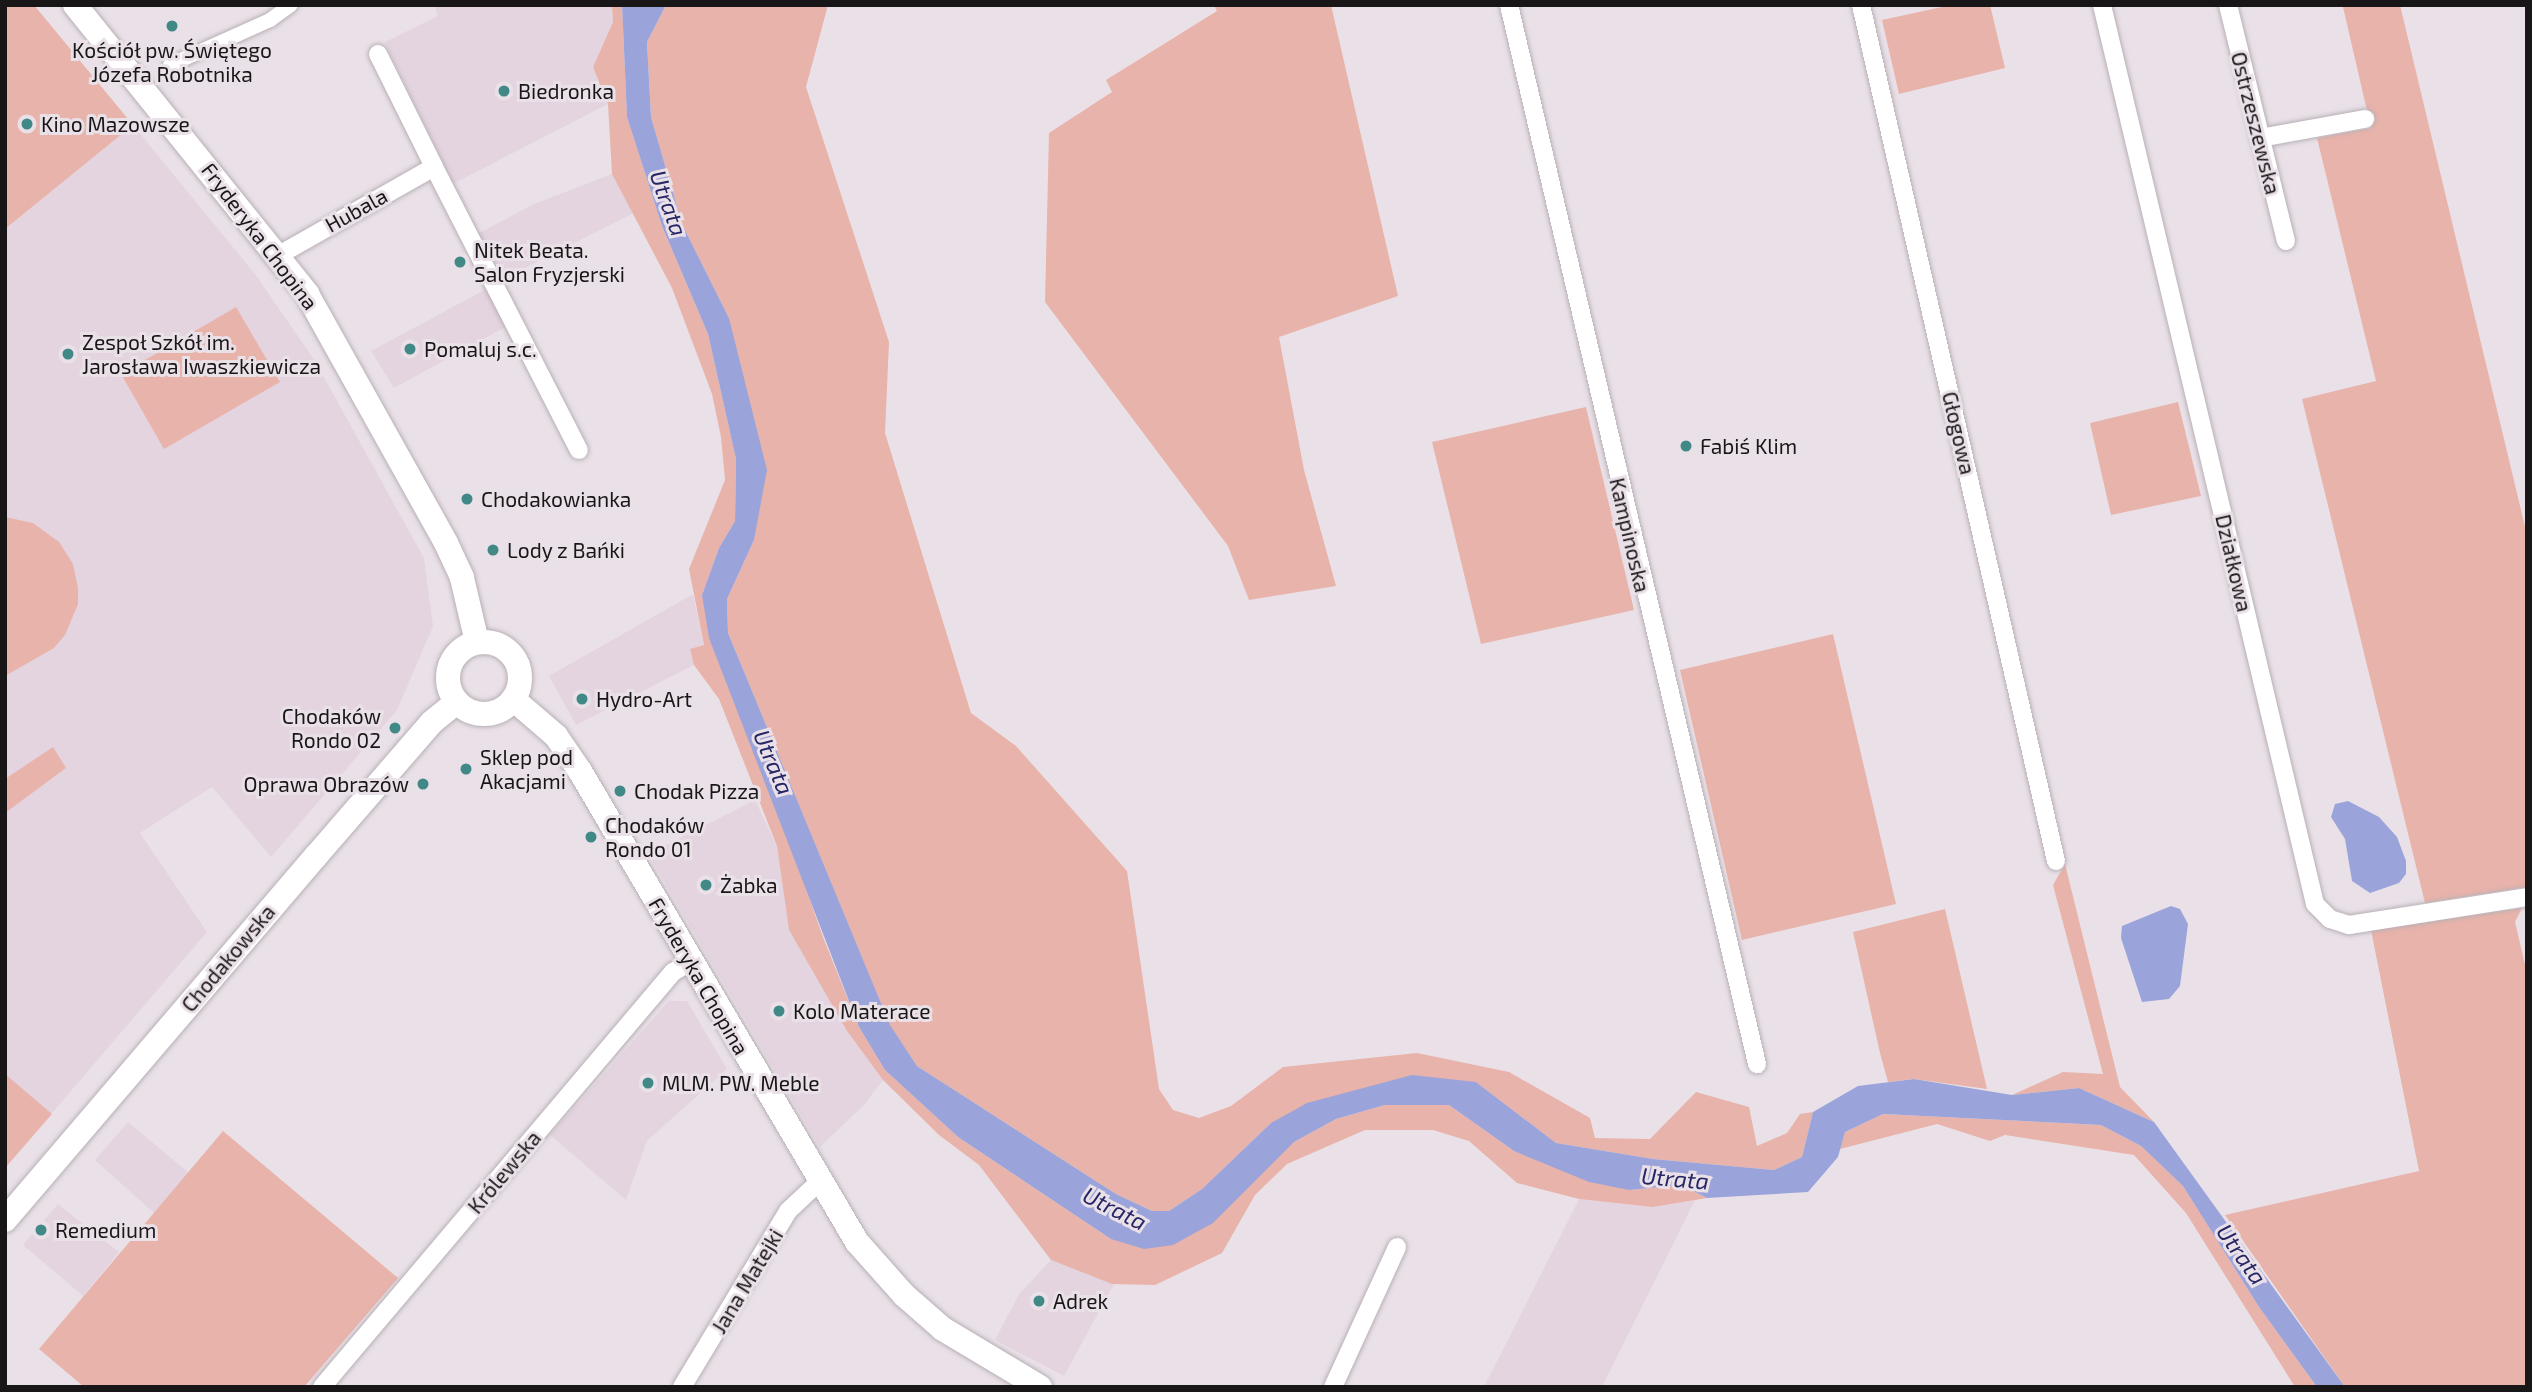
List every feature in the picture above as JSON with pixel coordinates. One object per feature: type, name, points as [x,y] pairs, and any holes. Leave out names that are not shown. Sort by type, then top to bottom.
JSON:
[{"type":"main road","name":"Fryderyka Chopina","points":[[75,5],[279,256],[332,335],[446,542],[462,578],[477,642]]},
{"type":"main road","points":[[477,642],[502,646],[514,659],[520,675],[513,699],[501,710],[485,714],[457,702],[449,685],[450,666],[460,650],[477,642]]},
{"type":"main road","name":"Fryderyka Chopina","points":[[513,699],[556,736],[580,771],[819,1182],[864,1251],[913,1303],[979,1354],[1040,1387]]},
{"type":"main road","name":"Chodakowska","points":[[5,1220],[432,722],[457,702]]},
{"type":"street","points":[[170,65],[270,20],[292,5]]},
{"type":"street","name":"Kampinoska","points":[[1509,5],[1647,608],[1757,1064]]},
{"type":"street","name":"Głogowa","points":[[1861,5],[2056,861]]},
{"type":"street","name":"Działkowa","points":[[2102,5],[2315,904],[2330,919],[2348,925],[2527,897]]},
{"type":"street","name":"Ostrzeszewska","points":[[2228,5],[2286,241]]},
{"type":"street","points":[[378,54],[579,450]]},
{"type":"street","points":[[2260,138],[2365,119]]},
{"type":"street","name":"Hubala","points":[[279,256],[435,167]]},
{"type":"street","name":"Królewska","points":[[322,1387],[673,972],[690,962]]},
{"type":"street","name":"Jana Matejki","points":[[682,1387],[789,1211],[819,1182]]},
{"type":"street","points":[[1333,1387],[1397,1247]]},
{"type":"shaded area","points":[[5,5],[34,5],[133,125],[5,229]]},
{"type":"shaded area","points":[[434,5],[612,5],[613,22],[593,67],[608,104],[453,184],[385,42],[438,16]]},
{"type":"shaded area","points":[[612,5],[622,5],[627,117],[662,226],[708,334],[736,459],[735,521],[719,548],[702,595],[823,937],[859,1027],[885,1070],[958,1137],[1111,1239],[1263,1168],[1294,1142],[1336,1119],[1385,1105],[1449,1105],[1514,1151],[1629,1190],[1682,1185],[1707,1198],[1653,1207],[1579,1199],[1517,1183],[1469,1141],[1433,1130],[1365,1130],[1287,1164],[1255,1195],[1222,1253],[1155,1285],[1112,1284],[1051,1260],[979,1165],[939,1135],[883,1080],[847,1031],[789,930],[777,846],[719,699],[694,665],[690,649],[704,645],[689,569],[725,480],[721,437],[712,394],[672,288],[612,174],[608,104],[593,67],[613,22]]},
{"type":"shaded area","points":[[666,5],[828,5],[806,87],[889,342],[885,433],[971,713],[1016,746],[1127,871],[1159,1089],[1173,1110],[1199,1118],[1231,1106],[1283,1067],[1417,1053],[1509,1072],[1590,1118],[1595,1138],[1650,1139],[1696,1092],[1749,1107],[1757,1146],[1787,1133],[1800,1114],[1813,1112],[1802,1157],[1774,1170],[1653,1159],[1556,1143],[1476,1082],[1271,1123],[1202,1189],[1169,1211],[1152,1211],[1116,1194],[917,1066],[890,1026],[728,633],[727,599],[754,540],[729,318],[682,224],[651,117],[647,42]]},
{"type":"shaded area","points":[[1214,5],[1331,5],[1398,296],[1279,337],[1304,470],[1336,586],[1249,600],[1228,546],[1045,302],[1049,133],[1112,92],[1106,80],[1217,11]]},
{"type":"shaded area","points":[[1951,5],[1990,5],[2005,68],[1899,94],[1882,20]]},
{"type":"shaded area","points":[[2400,5],[2527,535],[2527,887],[2425,903],[2302,399],[2376,381],[2317,138],[2371,128],[2343,7]]},
{"type":"shaded area","points":[[133,125],[255,274],[315,361],[424,558],[433,626],[397,710],[271,857],[212,787],[140,833],[207,932],[5,1168],[5,229]]},
{"type":"shaded area","points":[[612,174],[634,213],[503,279],[479,233],[534,204]]},
{"type":"shaded area","points":[[488,288],[507,326],[394,388],[371,351]]},
{"type":"shaded area","points":[[236,307],[280,382],[164,449],[121,374]]},
{"type":"shaded area","points":[[2178,402],[2201,496],[2111,515],[2090,423]]},
{"type":"shaded area","points":[[1586,407],[1634,610],[1481,644],[1432,442]]},
{"type":"shaded area","points":[[5,517],[33,523],[59,542],[73,564],[78,604],[65,635],[54,648],[5,676]]},
{"type":"shaded area","points":[[693,594],[704,646],[691,649],[694,665],[576,725],[549,676]]},
{"type":"shaded area","points":[[1833,634],[1896,904],[1742,940],[1680,670]]},
{"type":"shaded area","points":[[53,747],[66,768],[5,813],[5,779]]},
{"type":"shaded area","points":[[755,800],[777,846],[789,930],[847,1031],[883,1080],[864,1105],[820,1147],[648,854]]},
{"type":"shaded area","points":[[2065,864],[2120,1087],[2154,1122],[2079,1088],[2012,1095],[2063,1072],[2103,1074],[2053,885]]},
{"type":"shaded area","points":[[2522,908],[2515,922],[2527,973],[2527,1387],[2345,1387],[2225,1215],[2419,1171],[2371,930]]},
{"type":"shaded area","points":[[1945,909],[1987,1089],[1914,1079],[1888,1082],[1880,1053],[1853,932]]},
{"type":"shaded area","points":[[669,1001],[687,1001],[727,1069],[647,1141],[626,1200],[550,1135]]},
{"type":"shaded area","points":[[5,1074],[52,1114],[5,1168]]},
{"type":"shaded area","points":[[1883,1114],[2101,1125],[2141,1146],[2183,1186],[2259,1307],[2317,1387],[2295,1387],[2186,1213],[2134,1155],[2005,1135],[1990,1141],[1937,1124],[1840,1149],[1845,1132]]},
{"type":"shaded area","points":[[128,1122],[189,1173],[154,1213],[95,1160]]},
{"type":"shaded area","points":[[223,1131],[398,1278],[304,1387],[84,1387],[39,1349]]},
{"type":"shaded area","points":[[1579,1199],[1653,1207],[1695,1200],[1602,1387],[1484,1387]]},
{"type":"shaded area","points":[[58,1204],[119,1252],[83,1296],[23,1245]]},
{"type":"shaded area","points":[[1051,1260],[1114,1284],[1064,1376],[995,1340],[1019,1294]]},
{"type":"water","name":"Utrata","points":[[622,5],[666,5],[647,42],[651,117],[682,224],[729,318],[767,470],[754,540],[727,599],[728,633],[890,1025],[917,1066],[1116,1194],[1152,1211],[1169,1211],[1202,1189],[1271,1123],[1307,1103],[1412,1075],[1476,1082],[1556,1143],[1653,1159],[1774,1170],[1802,1157],[1813,1112],[1858,1086],[1914,1079],[2012,1095],[2079,1088],[2154,1122],[2345,1387],[2317,1387],[2259,1307],[2183,1186],[2141,1146],[2101,1125],[1883,1114],[1845,1132],[1838,1157],[1808,1192],[1707,1198],[1682,1185],[1629,1190],[1589,1182],[1514,1151],[1449,1105],[1385,1105],[1336,1119],[1294,1142],[1213,1223],[1173,1245],[1144,1249],[1111,1239],[958,1137],[885,1070],[859,1027],[709,638],[702,595],[719,548],[735,521],[736,459],[708,334],[662,226],[627,117]]},
{"type":"water","points":[[2348,801],[2379,817],[2397,837],[2406,861],[2406,874],[2399,883],[2370,893],[2352,881],[2345,839],[2331,817],[2335,804]]},
{"type":"water","points":[[2171,906],[2180,909],[2188,924],[2180,986],[2169,999],[2142,1002],[2121,938],[2122,926]]},
{"type":"place","name":"Kościół pw. Świętego Józefa Robotnika","points":[[172,26]]},
{"type":"place","name":"Biedronka","points":[[504,91]]},
{"type":"place","name":"Kino Mazowsze","points":[[27,124]]},
{"type":"place","name":"Nitek Beata. Salon Fryzjerski","points":[[460,262]]},
{"type":"place","name":"Pomaluj s.c.","points":[[410,349]]},
{"type":"place","name":"Zespoł Szkół im. Jarosława Iwaszkiewicza","points":[[68,354]]},
{"type":"place","name":"Fabiś Klim","points":[[1686,446]]},
{"type":"place","name":"Chodakowianka","points":[[467,499]]},
{"type":"place","name":"Lody z Bańki","points":[[493,550]]},
{"type":"place","name":"Hydro-Art","points":[[582,699]]},
{"type":"place","name":"Chodaków Rondo 02","points":[[395,728]]},
{"type":"place","name":"Sklep pod Akacjami","points":[[466,769]]},
{"type":"place","name":"Oprawa Obrazów","points":[[423,784]]},
{"type":"place","name":"Chodak Pizza","points":[[620,791]]},
{"type":"place","name":"Chodaków Rondo 01","points":[[591,837]]},
{"type":"place","name":"Żabka","points":[[706,885]]},
{"type":"place","name":"Kolo Materace","points":[[779,1011]]},
{"type":"place","name":"MLM. PW. Meble","points":[[648,1083]]},
{"type":"place","name":"Remedium","points":[[41,1230]]},
{"type":"place","name":"Adrek","points":[[1039,1301]]}]
